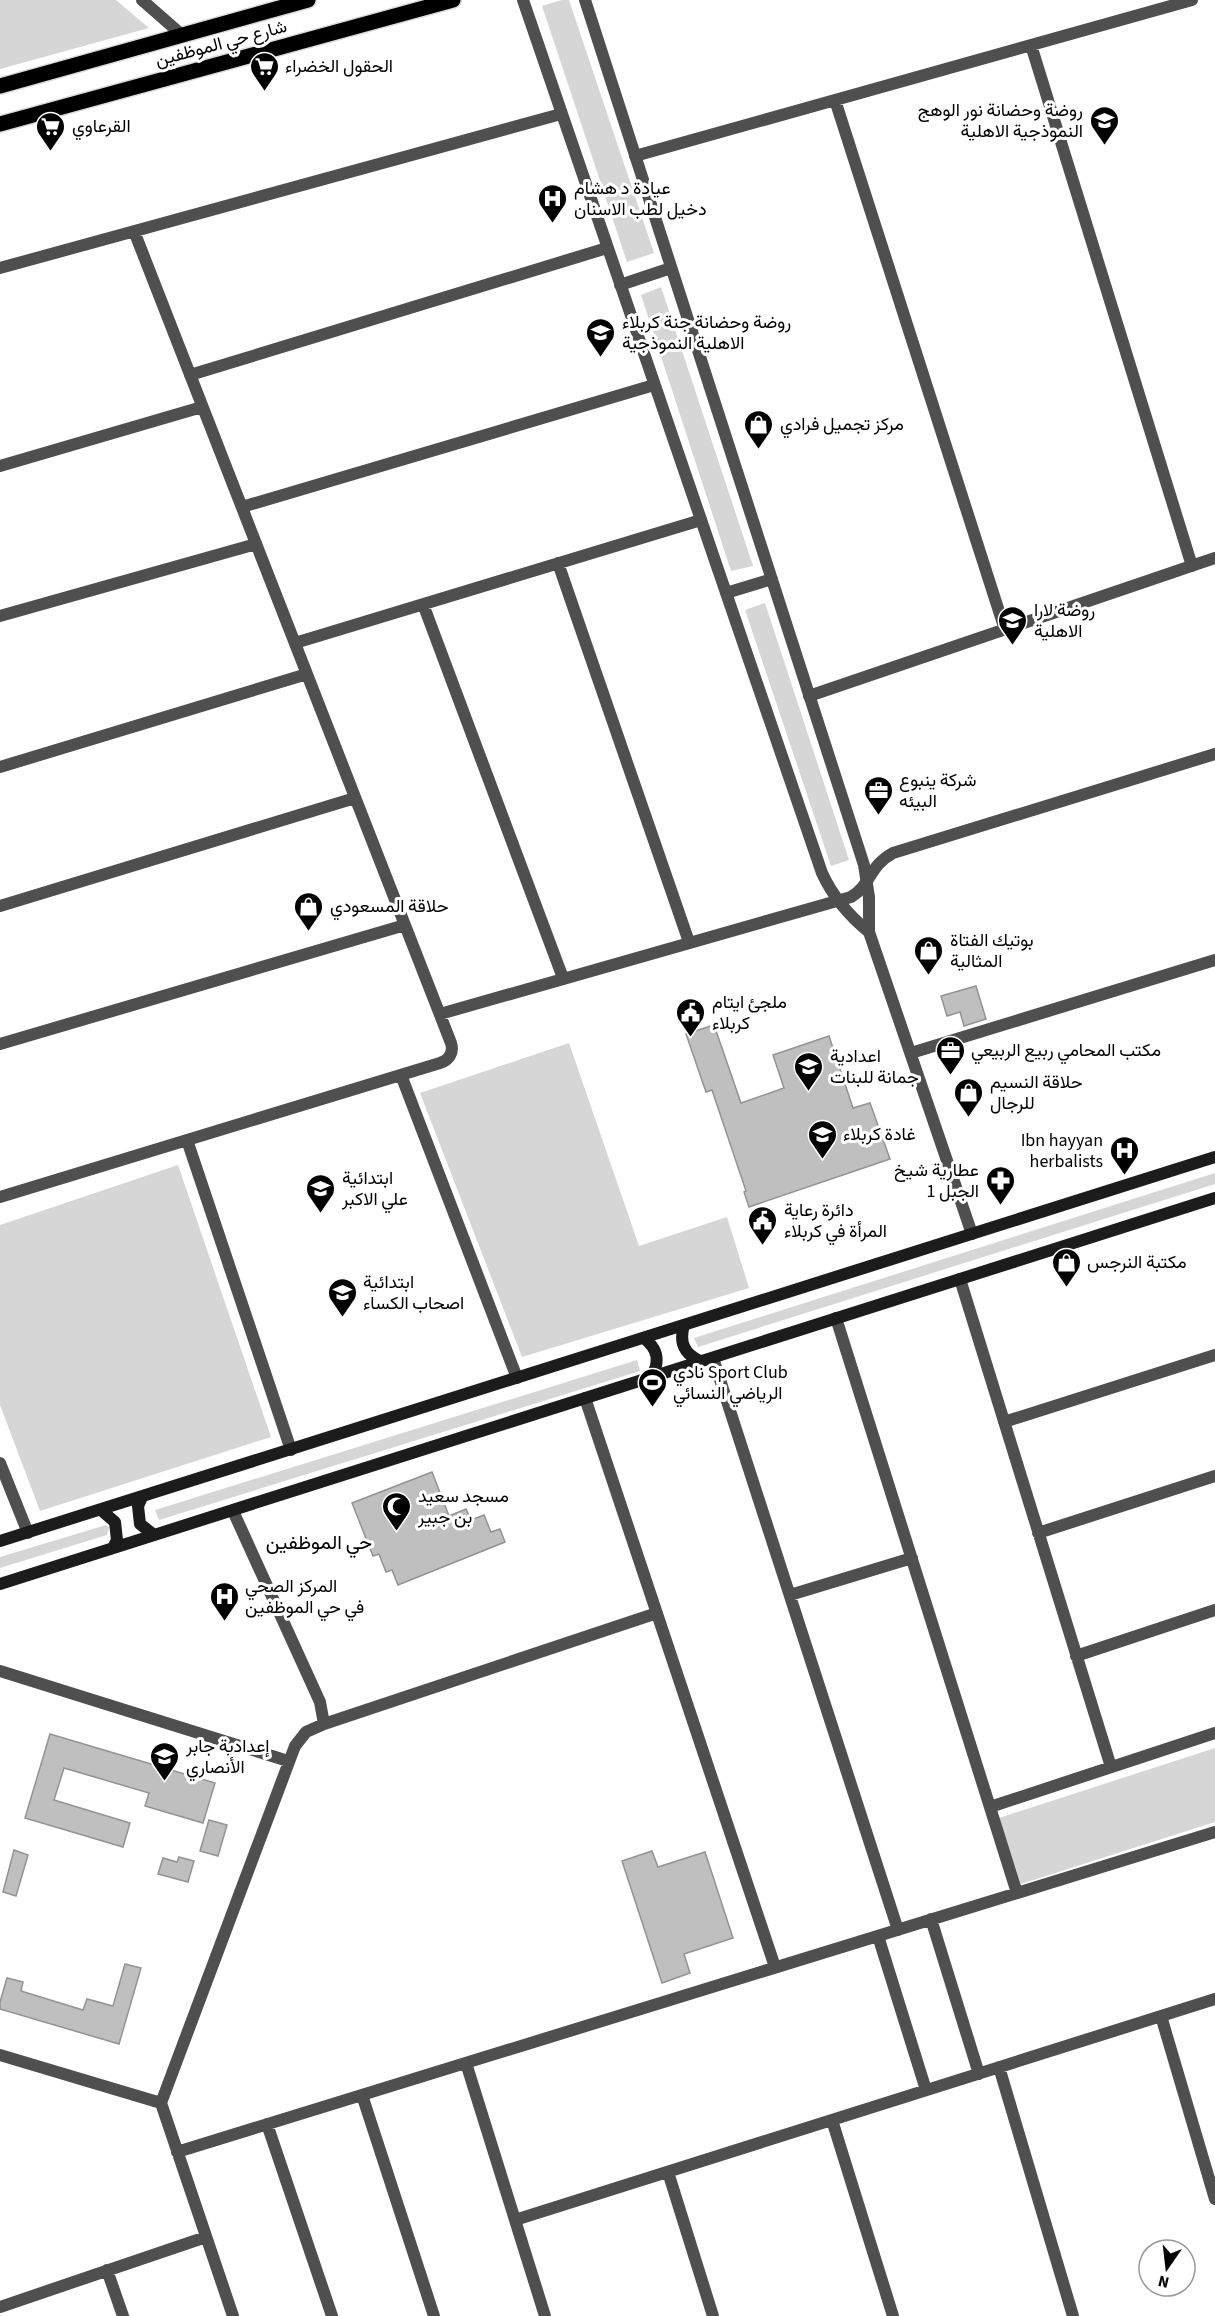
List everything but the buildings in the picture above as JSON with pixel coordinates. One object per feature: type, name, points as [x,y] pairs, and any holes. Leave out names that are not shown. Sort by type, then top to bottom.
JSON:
[{"type":"main road","name":"شارع حي الموظفين","points":[[0,86],[308,0]]},
{"type":"main road","name":"شارع حي الموظفين","points":[[0,124],[453,0]]},
{"type":"main road","points":[[0,1541],[1215,1157]]},
{"type":"main road","points":[[0,1584],[1215,1198]]},
{"type":"main road","points":[[684,1325],[681,1334],[682,1343],[692,1357],[700,1361]]},
{"type":"main road","points":[[644,1338],[656,1351],[658,1360],[652,1376]]},
{"type":"main road","points":[[142,1497],[138,1506],[140,1524],[154,1535]]},
{"type":"main road","points":[[101,1510],[115,1522],[117,1540],[113,1548]]},
{"type":"street","points":[[142,0],[182,35]]},
{"type":"street","points":[[523,0],[822,873],[837,901],[868,932]]},
{"type":"street","points":[[585,0],[864,865],[870,913],[868,932],[972,1234]]},
{"type":"street","points":[[635,156],[1192,0]]},
{"type":"street","points":[[1031,45],[1192,566]]},
{"type":"street","points":[[836,100],[1005,630]]},
{"type":"street","points":[[0,268],[561,114]]},
{"type":"street","points":[[0,1197],[444,1062],[450,1056],[451,1043],[440,1014],[134,231]]},
{"type":"street","points":[[190,375],[607,248]]},
{"type":"street","points":[[620,285],[671,268]]},
{"type":"street","points":[[242,507],[654,385]]},
{"type":"street","points":[[0,466],[202,407]]},
{"type":"street","points":[[295,643],[701,520]]},
{"type":"street","points":[[0,616],[256,544]]},
{"type":"street","points":[[809,696],[1215,558]]},
{"type":"street","points":[[558,563],[689,942]]},
{"type":"street","points":[[726,594],[772,579]]},
{"type":"street","points":[[423,604],[563,978]]},
{"type":"street","points":[[0,767],[307,674]]},
{"type":"street","points":[[440,1014],[837,901],[858,893],[877,864],[893,853],[1215,754]]},
{"type":"street","points":[[0,906],[355,798]]},
{"type":"street","points":[[0,1044],[405,925]]},
{"type":"street","points":[[911,1053],[1215,960]]},
{"type":"street","points":[[401,1075],[517,1378]]},
{"type":"street","points":[[187,1140],[291,1450]]},
{"type":"street","points":[[960,1279],[1110,1767]]},
{"type":"street","points":[[837,1318],[1017,1893]]},
{"type":"street","points":[[1004,1422],[1215,1355]]},
{"type":"street","points":[[713,1358],[898,1930]]},
{"type":"street","points":[[585,1398],[775,1967]]},
{"type":"street","points":[[0,1463],[28,1533]]},
{"type":"street","points":[[1038,1533],[1215,1476]]},
{"type":"street","points":[[233,1511],[320,1702],[324,1724]]},
{"type":"street","points":[[790,1595],[912,1558]]},
{"type":"street","points":[[1076,1656],[1215,1610]]},
{"type":"street","points":[[233,2316],[161,2103],[295,1746],[306,1732],[324,1724],[657,1613]]},
{"type":"street","points":[[0,1671],[288,1761]]},
{"type":"street","points":[[990,1807],[1215,1733]]},
{"type":"street","points":[[177,2152],[1215,1832]]},
{"type":"street","points":[[931,1919],[979,2074]]},
{"type":"street","points":[[878,1936],[926,2090]]},
{"type":"street","points":[[515,2220],[1215,1999]]},
{"type":"street","points":[[1161,2016],[1215,2199]]},
{"type":"street","points":[[0,2055],[161,2103]]},
{"type":"street","points":[[466,2062],[545,2316]]},
{"type":"street","points":[[999,2067],[1073,2316]]},
{"type":"street","points":[[362,2095],[434,2316]]},
{"type":"street","points":[[832,2120],[893,2316]]},
{"type":"street","points":[[267,2124],[332,2316]]},
{"type":"street","points":[[668,2172],[713,2316]]},
{"type":"street","points":[[0,2307],[206,2237]]},
{"type":"street","points":[[107,2270],[123,2316]]},
{"type":"shaded area","points":[[0,0],[116,0],[149,28],[0,69]]},
{"type":"shaded area","points":[[569,0],[654,253],[627,262],[542,6]]},
{"type":"shaded area","points":[[661,287],[753,566],[731,571],[641,295]]},
{"type":"shaded area","points":[[765,603],[849,860],[831,866],[745,610]]},
{"type":"shaded area","points":[[569,1043],[639,1246],[727,1217],[749,1288],[522,1357],[420,1093]]},
{"type":"shaded area","points":[[178,1165],[271,1437],[40,1511],[0,1405],[0,1225]]},
{"type":"shaded area","points":[[1215,1173],[1215,1184],[698,1347],[694,1338]]},
{"type":"shaded area","points":[[637,1360],[640,1371],[159,1520],[155,1510]]},
{"type":"shaded area","points":[[106,1525],[109,1527],[107,1535],[0,1568],[0,1557]]},
{"type":"shaded area","points":[[1215,1748],[1215,1822],[1021,1884],[999,1818]]},
{"type":"place","name":"الحقول الخضراء","points":[[264,92]]},
{"type":"place","name":"روضة وحضانة نور الوهج النموذجية الاهلية","points":[[1104,146]]},
{"type":"place","name":"القرعاوي","points":[[51,152]]},
{"type":"place","name":"عيادة د هشام دخيل لطب الاسنان","points":[[553,224]]},
{"type":"place","name":"روضة وحضانة جنة كربلاء الاهلية النموذجية","points":[[601,358]]},
{"type":"place","name":"مركز تجميل فرادي","points":[[759,450]]},
{"type":"place","name":"روضة لارا الاهلية","points":[[1013,646]]},
{"type":"place","name":"شركة ينبوع البيئه","points":[[878,816]]},
{"type":"place","name":"حلاقة المسعودي","points":[[309,932]]},
{"type":"place","name":"بوتيك الفتاة المثالية","points":[[929,976]]},
{"type":"place","name":"ملجئ ايتام كربلاء","points":[[691,1038]]},
{"type":"place","name":"مكتب المحامي ربيع الربيعي","points":[[950,1076]]},
{"type":"place","name":"اعدادية جمانة للبنات","points":[[809,1092]]},
{"type":"place","name":"حلاقة النسيم للرجال","points":[[969,1118]]},
{"type":"place","name":"غادة كربلاء","points":[[822,1160]]},
{"type":"place","name":"Ibn hayyan herbalists","points":[[1124,1176]]},
{"type":"place","name":"عطارية شيخ الجبل 1","points":[[1000,1206]]},
{"type":"place","name":"ابتدائية علي الاكبر","points":[[321,1214]]},
{"type":"place","name":"دائرة رعاية المرأة في كربلاء","points":[[763,1246]]},
{"type":"place","name":"مكتبة النرجس","points":[[1066,1288]]},
{"type":"place","name":"ابتدائية اصحاب الكساء","points":[[342,1318]]},
{"type":"place","name":"نادي Sport Club الرياضي النسائي","points":[[652,1408]]},
{"type":"place","name":"مسجد سعيد بن جبير","points":[[397,1532]]},
{"type":"place","name":"المركز الصحي في حي الموظفين","points":[[224,1622]]},
{"type":"place","name":"إعدادية جابر الأنصاري","points":[[165,1782]]},
{"type":"district","name":"حي الموظفين","points":[[319,1542]]}]
